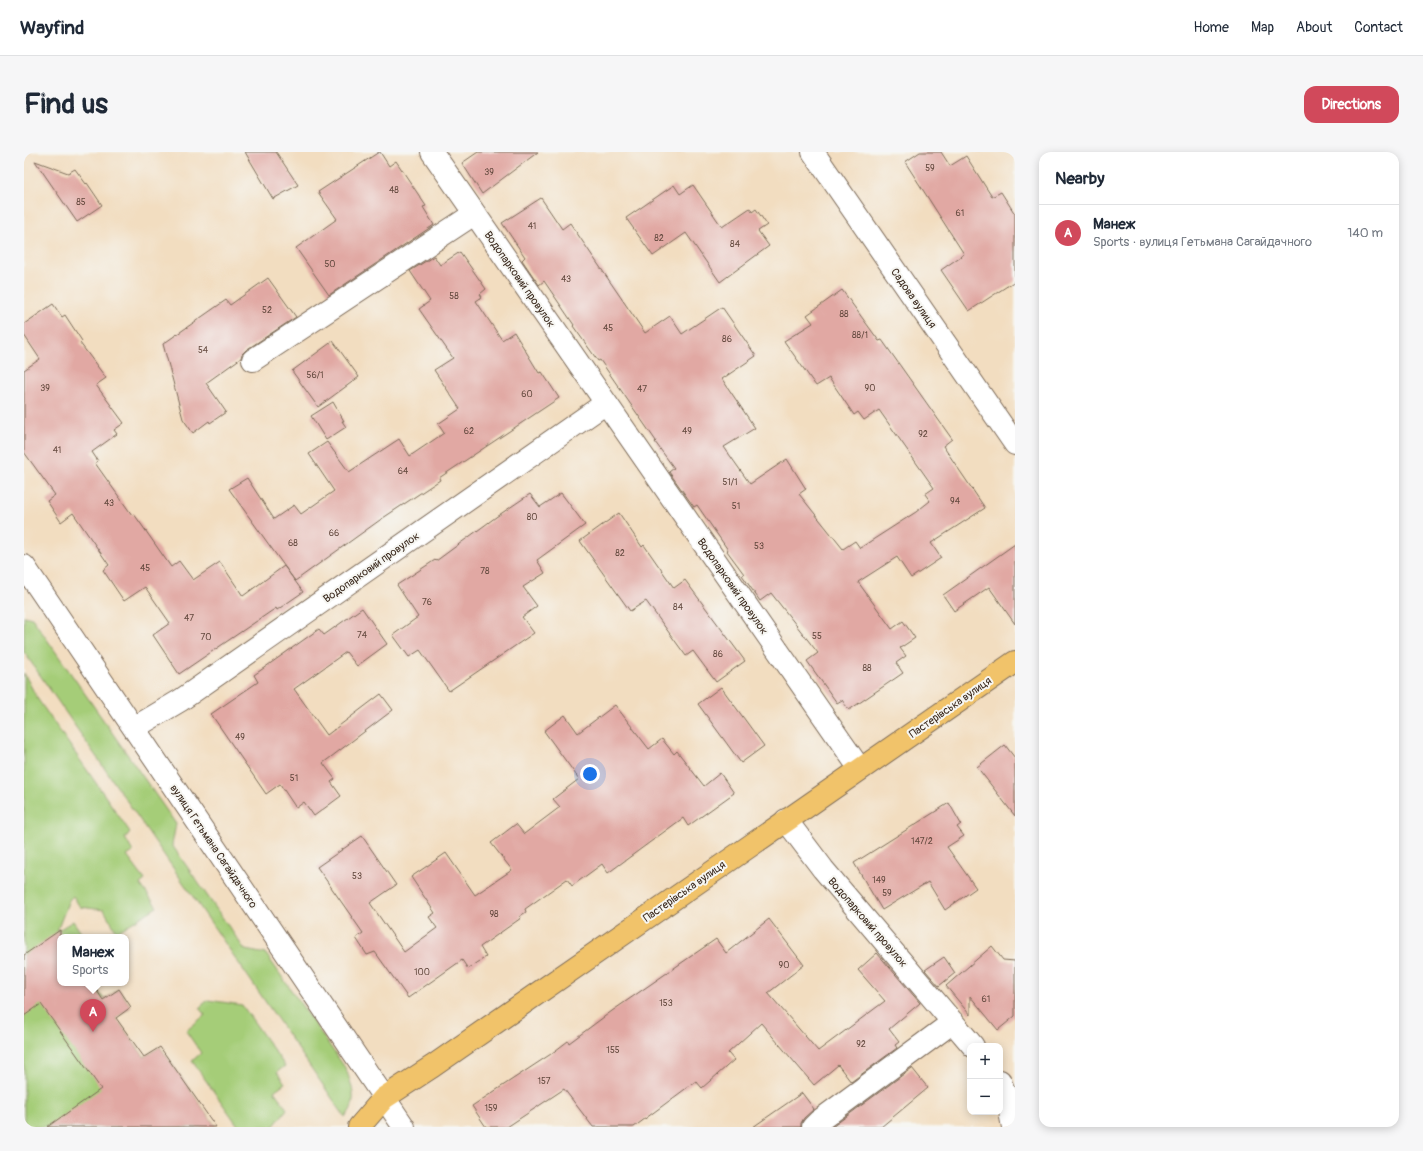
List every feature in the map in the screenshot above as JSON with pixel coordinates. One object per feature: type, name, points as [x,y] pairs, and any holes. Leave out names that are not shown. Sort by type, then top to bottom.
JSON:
[{"type":"main road","name":"Пастерівська вулиця","points":[[359,1127],[384,1098],[439,1062],[1015,662]]},
{"type":"street","name":"Водопарковий провулок","points":[[432,152],[860,769]]},
{"type":"street","name":"Садова вулиця","points":[[813,152],[1015,444]]},
{"type":"street","points":[[253,360],[474,214]]},
{"type":"street","name":"Водопарковий провулок","points":[[134,728],[180,700],[606,403]]},
{"type":"street","name":"вулиця Гетьмана Сагайдачного","points":[[24,566],[404,1127]]},
{"type":"street","name":"Водопарковий провулок","points":[[786,820],[827,875],[970,1043]]},
{"type":"street","points":[[813,1127],[953,1022]]},
{"type":"street","points":[[1003,1089],[1008,1102],[1013,1127]]},
{"type":"green space","points":[[24,616],[32,618],[176,824],[172,845],[245,950],[266,954],[346,1069],[352,1088],[353,1100],[352,1106],[345,1117],[24,652]]},
{"type":"green space","points":[[24,673],[37,698],[130,832],[125,838],[133,852],[127,856],[145,880],[140,884],[157,907],[117,932],[104,910],[80,907],[73,896],[69,900],[57,931],[73,921],[82,934],[57,934],[57,986],[94,986],[104,999],[119,989],[131,1007],[116,1018],[144,1057],[160,1047],[216,1127],[24,1127]]},
{"type":"green space","points":[[208,1000],[242,1005],[285,1066],[277,1072],[285,1083],[274,1091],[287,1109],[273,1127],[239,1127],[192,1061],[201,1053],[186,1031],[205,1015],[199,1008]]},
{"type":"building","points":[[245,152],[276,152],[298,185],[273,199]]},
{"type":"building","points":[[379,152],[389,166],[396,161],[426,206],[423,207],[434,225],[329,295],[296,248],[337,219],[318,192]]},
{"type":"building","points":[[478,152],[538,152],[482,194],[462,163]]},
{"type":"building","points":[[920,152],[941,152],[950,166],[966,156],[992,197],[1001,192],[1015,214],[1015,281],[969,311],[941,270],[964,254],[905,162]]},
{"type":"building","points":[[35,161],[68,173],[75,169],[86,184],[87,183],[102,205],[77,222]]},
{"type":"building","points":[[674,185],[680,194],[693,185],[722,227],[750,208],[752,212],[756,209],[767,225],[758,231],[769,246],[720,282],[686,233],[653,256],[626,218]]},
{"type":"building","points":[[541,198],[562,229],[570,223],[645,333],[670,316],[682,334],[722,307],[756,356],[722,379],[755,428],[724,447],[750,484],[787,459],[806,489],[799,494],[843,549],[855,541],[860,548],[916,512],[930,501],[925,494],[934,488],[879,410],[864,420],[858,412],[854,415],[829,378],[816,386],[784,341],[813,323],[807,315],[842,290],[879,341],[882,340],[952,439],[943,446],[985,508],[931,543],[941,558],[911,578],[897,557],[858,582],[892,629],[903,621],[915,638],[900,648],[906,656],[896,663],[903,673],[849,710],[842,700],[837,703],[807,661],[818,653],[771,593],[760,601],[742,575],[744,574],[697,505],[694,507],[669,472],[674,468],[600,360],[598,361],[573,326],[574,325],[544,281],[539,285],[522,260],[525,257],[502,223]]},
{"type":"building","points":[[460,252],[486,289],[480,294],[482,297],[476,301],[502,340],[514,332],[539,373],[542,372],[559,398],[439,478],[440,480],[380,520],[295,581],[229,489],[247,478],[274,519],[294,505],[301,514],[334,491],[309,454],[327,442],[349,472],[399,439],[410,456],[444,433],[438,424],[460,409],[434,370],[453,358],[419,309],[430,301],[410,271],[434,256],[440,265]]},
{"type":"building","points":[[268,278],[296,317],[246,350],[242,354],[241,358],[206,383],[226,412],[210,423],[209,421],[193,433],[183,419],[163,344],[226,300],[230,305]]},
{"type":"building","points":[[53,304],[62,317],[65,315],[82,341],[80,343],[106,378],[96,385],[124,423],[114,430],[117,434],[92,452],[98,461],[95,463],[132,515],[134,514],[171,567],[179,561],[193,580],[220,562],[243,596],[284,566],[303,592],[277,610],[276,608],[179,674],[153,635],[170,623],[145,587],[124,601],[103,570],[109,565],[73,513],[61,522],[47,501],[55,495],[24,452],[24,370],[40,359],[24,335],[24,324]]},
{"type":"building","points":[[333,341],[359,377],[318,407],[292,371]]},
{"type":"building","points":[[333,402],[346,427],[326,440],[311,416]]},
{"type":"building","points":[[561,493],[585,525],[537,560],[545,573],[523,587],[537,606],[522,617],[534,633],[449,691],[420,650],[409,657],[393,635],[418,617],[397,585],[435,560],[436,561],[530,494],[540,507]]},
{"type":"building","points":[[619,513],[642,547],[644,545],[674,588],[685,580],[745,661],[716,682],[693,651],[686,656],[646,601],[630,611],[580,541]]},
{"type":"building","points":[[1015,544],[1015,624],[989,587],[954,611],[943,595]]},
{"type":"building","points":[[362,608],[387,644],[357,666],[346,652],[294,689],[327,735],[381,694],[393,710],[323,763],[335,779],[331,782],[341,796],[314,816],[304,802],[296,808],[280,784],[266,794],[211,714],[258,682],[254,675],[319,629],[324,635]]},
{"type":"building","points":[[721,687],[764,746],[741,763],[698,704]]},
{"type":"building","points":[[615,705],[649,749],[662,739],[674,754],[677,751],[704,786],[720,773],[734,793],[688,826],[683,818],[608,873],[602,864],[572,886],[567,879],[525,909],[526,912],[520,916],[521,918],[480,947],[486,957],[468,969],[462,960],[408,998],[375,952],[367,955],[356,938],[363,933],[317,867],[362,836],[396,885],[370,903],[404,952],[437,928],[429,917],[435,913],[411,877],[446,853],[475,895],[512,870],[491,843],[516,824],[524,834],[560,807],[553,799],[579,779],[544,731],[565,715],[578,733]]},
{"type":"building","points":[[1005,745],[1015,758],[1015,816],[977,767]]},
{"type":"building","points":[[949,803],[961,824],[957,827],[964,836],[947,847],[976,888],[945,910],[928,882],[882,910],[854,863]]},
{"type":"building","points":[[769,919],[804,965],[768,993],[818,1051],[885,1001],[858,970],[877,953],[920,1003],[889,1029],[899,1042],[895,1045],[897,1048],[851,1082],[838,1065],[814,1085],[761,1023],[728,1053],[734,1060],[702,1088],[696,1081],[634,1127],[593,1127],[564,1089],[507,1127],[486,1127],[472,1106],[551,1054],[568,1041],[569,1043],[612,1011],[716,939],[726,953]]},
{"type":"building","points":[[60,930],[60,934],[57,934],[57,986],[94,986],[103,1000],[119,989],[131,1007],[116,1018],[144,1057],[160,1047],[216,1127],[47,1127],[101,1089],[41,1004],[24,1016],[24,955]]},
{"type":"building","points":[[992,946],[1003,960],[1015,961],[1015,1016],[998,1030],[970,996],[970,1015],[946,986]]},
{"type":"building","points":[[944,957],[955,973],[939,986],[925,970]]},
{"type":"building","points":[[912,1068],[928,1088],[881,1127],[832,1127]]},
{"type":"building","points":[[802,1093],[814,1109],[804,1118],[801,1123],[801,1127],[753,1127]]},
{"type":"place","name":"Манеж","points":[[93,1032]]}]
